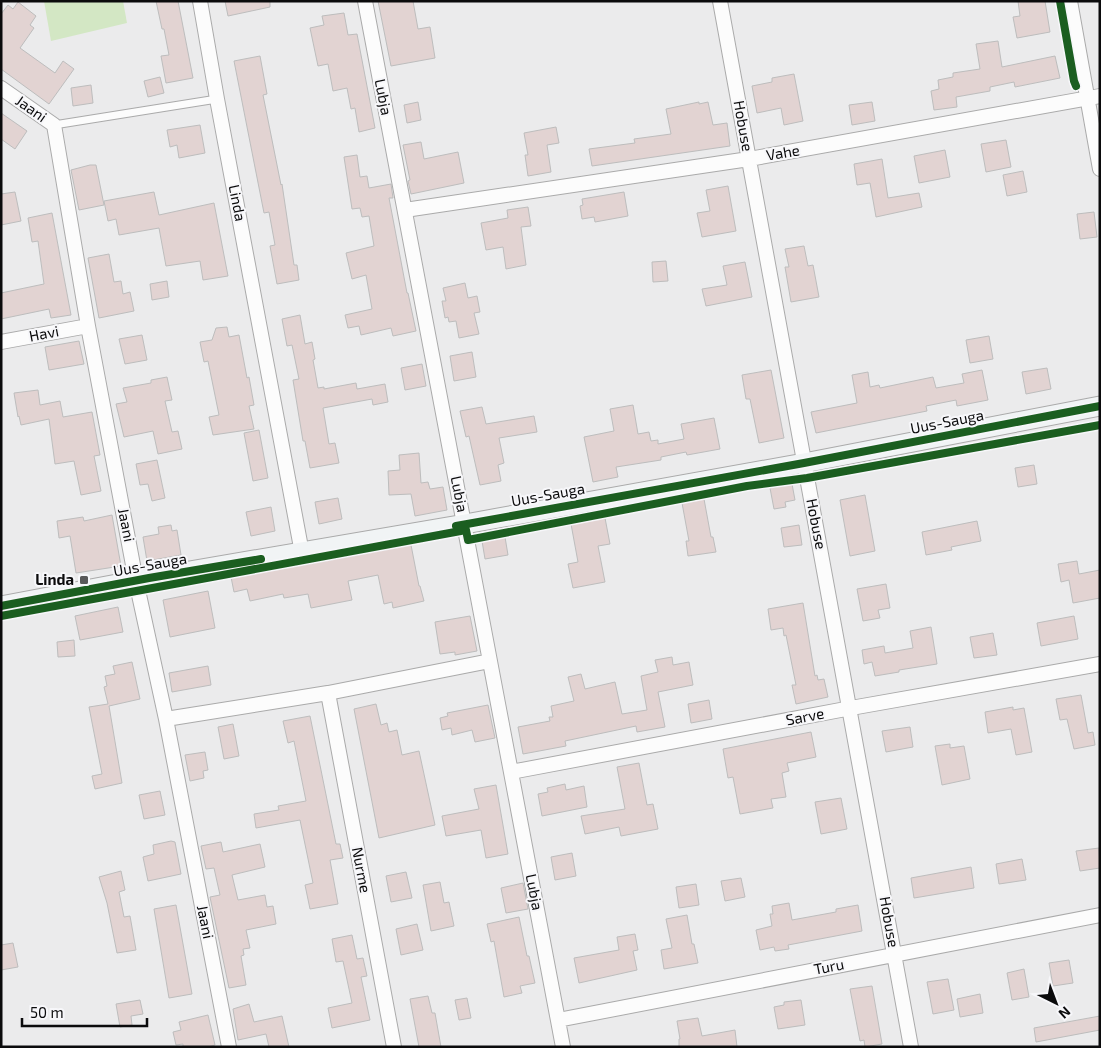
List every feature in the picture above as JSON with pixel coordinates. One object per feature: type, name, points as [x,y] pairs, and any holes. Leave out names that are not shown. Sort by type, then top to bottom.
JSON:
[{"type":"street","name":"Linda","points":[[200,1],[302,552]]},
{"type":"street","name":"Lubja","points":[[365,1],[562,1047]]},
{"type":"street","name":"Hobuse","points":[[720,1],[911,1047]]},
{"type":"street","points":[[1070,1],[1093,98],[1100,169]]},
{"type":"street","name":"Jaani","points":[[1,88],[54,125],[88,326],[136,581],[166,719],[229,1047]]},
{"type":"street","name":"Vahe","points":[[405,210],[749,159],[1093,98]]},
{"type":"street","name":"Havi","points":[[1,342],[88,326]]},
{"type":"street","name":"Uus-Sauga","points":[[1,606],[804,463],[1100,406]]},
{"type":"street","points":[[166,719],[328,693],[490,660]]},
{"type":"street","name":"Sarve","points":[[511,772],[850,708],[1100,664]]},
{"type":"street","name":"Nurme","points":[[328,693],[394,1047]]},
{"type":"street","name":"Turu","points":[[558,1020],[1100,915]]},
{"type":"lane","points":[[54,125],[217,100]]},
{"type":"green space","points":[[44,1],[123,1],[127,23],[51,41]]},
{"type":"building","points":[[156,1],[178,1],[193,78],[166,83],[161,56],[169,55]]},
{"type":"building","points":[[225,1],[270,1],[270,7],[228,16]]},
{"type":"building","points":[[378,1],[413,1],[418,29],[430,27],[435,58],[391,66]]},
{"type":"building","points":[[1018,1],[1045,1],[1050,32],[1017,38],[1013,17],[1020,16]]},
{"type":"building","points":[[18,2],[36,16],[30,25],[34,28],[20,48],[55,73],[63,61],[74,69],[49,104],[1,69],[1,14],[8,5],[13,9]]},
{"type":"building","points":[[344,13],[348,35],[357,34],[375,128],[359,132],[355,108],[351,109],[347,88],[333,91],[328,64],[318,66],[310,28],[324,25],[322,16]]},
{"type":"building","points":[[998,41],[1002,67],[1055,56],[1060,78],[1015,87],[1014,82],[990,87],[990,91],[956,97],[957,107],[934,110],[931,91],[939,89],[938,80],[953,77],[953,73],[980,69],[976,44]]},
{"type":"building","points":[[260,56],[267,94],[263,95],[282,184],[294,265],[297,265],[299,280],[277,284],[270,246],[275,245],[269,212],[264,213],[234,61]]},
{"type":"building","points":[[794,74],[803,121],[784,125],[781,108],[757,113],[752,86],[772,82],[772,78]]},
{"type":"building","points":[[160,77],[164,93],[148,97],[144,81]]},
{"type":"building","points":[[91,85],[93,103],[73,106],[71,88]]},
{"type":"building","points":[[418,102],[421,120],[407,123],[404,105]]},
{"type":"building","points":[[699,102],[699,104],[708,102],[713,125],[727,123],[730,146],[592,166],[589,149],[635,143],[634,139],[671,134],[666,109]]},
{"type":"building","points":[[872,102],[875,121],[852,125],[849,105]]},
{"type":"building","points":[[1,113],[27,131],[15,149],[1,139]]},
{"type":"building","points":[[200,125],[205,153],[179,158],[177,145],[170,147],[167,130]]},
{"type":"building","points":[[556,127],[559,143],[547,145],[551,172],[528,176],[525,155],[528,155],[524,133]]},
{"type":"building","points":[[1006,140],[1011,167],[986,172],[981,144]]},
{"type":"building","points":[[421,142],[424,159],[458,152],[464,183],[411,194],[403,145]]},
{"type":"building","points":[[945,150],[950,177],[919,183],[914,156]]},
{"type":"building","points":[[357,155],[360,177],[367,176],[369,188],[391,184],[393,198],[389,198],[416,331],[393,336],[391,328],[361,335],[359,326],[348,328],[345,315],[372,309],[366,275],[352,279],[346,253],[374,246],[369,216],[362,217],[360,208],[352,209],[344,157]]},
{"type":"building","points":[[882,159],[888,198],[919,193],[922,207],[876,217],[870,183],[857,185],[854,164]]},
{"type":"building","points":[[96,165],[104,205],[79,210],[71,170]]},
{"type":"building","points":[[1023,171],[1027,192],[1007,196],[1003,175]]},
{"type":"building","points":[[728,186],[736,231],[702,237],[697,213],[710,211],[706,190]]},
{"type":"building","points":[[15,192],[21,221],[1,225],[1,194]]},
{"type":"building","points":[[154,192],[159,215],[214,203],[228,276],[203,280],[200,261],[166,266],[159,228],[119,235],[116,219],[108,221],[104,201]]},
{"type":"building","points":[[624,192],[628,216],[595,222],[594,217],[582,219],[580,206],[583,205],[582,199]]},
{"type":"building","points":[[528,207],[531,226],[521,227],[526,265],[506,269],[503,247],[486,250],[481,223],[508,218],[507,210]]},
{"type":"building","points":[[1094,212],[1097,237],[1080,239],[1077,214]]},
{"type":"building","points":[[52,213],[71,315],[51,318],[49,309],[1,319],[1,293],[44,284],[38,241],[32,242],[28,218]]},
{"type":"building","points":[[804,246],[808,266],[813,265],[819,297],[791,302],[785,267],[789,267],[785,249]]},
{"type":"building","points":[[109,254],[114,282],[121,281],[123,294],[130,292],[134,311],[99,318],[88,258]]},
{"type":"building","points":[[666,261],[668,281],[653,282],[652,262]]},
{"type":"building","points":[[745,262],[752,297],[706,306],[702,289],[727,285],[723,266]]},
{"type":"building","points":[[167,281],[169,297],[152,300],[150,284]]},
{"type":"building","points":[[465,283],[468,298],[477,296],[480,312],[474,313],[479,334],[459,338],[456,321],[449,322],[448,317],[445,318],[442,301],[446,301],[443,288]]},
{"type":"building","points":[[300,315],[305,344],[312,342],[318,388],[324,387],[324,389],[356,383],[357,389],[385,384],[388,402],[373,405],[372,399],[323,408],[329,444],[335,443],[339,463],[310,468],[305,441],[303,441],[293,380],[299,379],[292,345],[287,346],[282,319]]},
{"type":"building","points":[[227,327],[229,337],[239,335],[254,405],[249,406],[254,429],[213,435],[209,417],[219,415],[208,361],[204,362],[200,342],[212,340],[216,328]]},
{"type":"building","points":[[142,335],[147,360],[125,364],[119,339]]},
{"type":"building","points":[[989,336],[993,359],[970,363],[966,340]]},
{"type":"building","points":[[79,341],[84,364],[49,370],[45,347]]},
{"type":"building","points":[[472,352],[476,377],[454,381],[450,356]]},
{"type":"building","points":[[422,364],[426,386],[405,390],[401,368]]},
{"type":"building","points":[[1047,368],[1051,389],[1026,394],[1022,372]]},
{"type":"building","points":[[771,370],[784,438],[759,443],[750,399],[746,399],[742,375]]},
{"type":"building","points":[[982,370],[988,400],[957,406],[956,400],[926,406],[927,411],[816,433],[811,412],[857,403],[852,375],[868,372],[870,387],[879,385],[880,388],[933,377],[936,388],[964,383],[962,374]]},
{"type":"building","points":[[167,377],[172,400],[165,401],[172,432],[178,431],[182,449],[158,454],[153,431],[124,437],[116,404],[127,402],[123,388],[151,383],[151,380]]},
{"type":"building","points":[[38,390],[40,405],[60,401],[63,417],[92,412],[100,455],[94,456],[101,491],[81,495],[74,461],[55,464],[49,419],[21,425],[14,393]]},
{"type":"building","points":[[633,405],[638,434],[649,432],[651,441],[658,440],[658,444],[684,439],[681,424],[714,418],[720,449],[687,455],[686,452],[661,457],[661,460],[616,467],[618,477],[593,482],[584,437],[614,431],[610,409]]},
{"type":"building","points":[[482,407],[486,424],[534,416],[537,432],[499,438],[504,463],[498,465],[501,481],[480,485],[469,436],[466,437],[460,411]]},
{"type":"building","points":[[259,430],[268,478],[253,481],[244,433]]},
{"type":"building","points":[[419,453],[421,483],[428,482],[430,489],[443,487],[447,510],[415,516],[411,494],[389,495],[388,471],[400,470],[399,455]]},
{"type":"building","points":[[157,460],[165,498],[152,501],[148,484],[140,485],[136,464]]},
{"type":"building","points":[[1034,465],[1037,484],[1018,487],[1015,468]]},
{"type":"building","points":[[792,484],[795,500],[785,502],[786,507],[774,509],[770,488]]},
{"type":"building","points":[[865,495],[875,551],[850,556],[840,500]]},
{"type":"building","points":[[338,498],[342,519],[319,524],[315,502]]},
{"type":"building","points":[[704,499],[711,537],[713,537],[716,552],[688,556],[686,541],[689,541],[682,503]]},
{"type":"building","points":[[271,507],[275,531],[251,536],[246,512]]},
{"type":"building","points":[[112,515],[121,566],[76,573],[70,536],[59,538],[57,521],[83,517],[84,521]]},
{"type":"building","points":[[605,518],[610,544],[598,546],[605,582],[573,588],[568,564],[578,562],[571,524]]},
{"type":"building","points":[[977,521],[981,541],[951,547],[952,550],[926,555],[922,532]]},
{"type":"building","points":[[171,525],[172,531],[177,530],[181,555],[147,561],[143,537],[159,534],[158,527]]},
{"type":"building","points":[[799,525],[802,545],[784,547],[781,528]]},
{"type":"building","points":[[505,537],[508,555],[485,559],[482,541]]},
{"type":"building","points":[[411,545],[424,601],[393,608],[392,602],[384,604],[378,575],[348,581],[352,600],[311,608],[308,594],[284,598],[283,594],[250,601],[247,589],[234,592],[231,577]]},
{"type":"building","points":[[1077,561],[1079,574],[1100,570],[1100,598],[1073,603],[1069,580],[1061,582],[1058,564]]},
{"type":"building","points":[[886,584],[890,608],[878,610],[880,618],[863,621],[857,589]]},
{"type":"building","points":[[208,591],[215,628],[170,637],[163,600]]},
{"type":"building","points":[[803,603],[815,676],[817,675],[818,680],[824,679],[828,697],[796,704],[792,685],[796,685],[786,635],[784,636],[783,628],[771,630],[768,609]]},
{"type":"building","points":[[118,607],[123,632],[80,640],[75,616]]},
{"type":"building","points":[[470,616],[477,651],[455,655],[455,652],[440,654],[435,622]]},
{"type":"building","points":[[1074,616],[1078,639],[1041,646],[1037,623]]},
{"type":"building","points":[[931,627],[937,664],[875,676],[872,662],[864,664],[862,650],[884,646],[885,653],[913,648],[910,631]]},
{"type":"building","points":[[993,633],[997,655],[974,658],[970,637]]},
{"type":"building","points":[[74,640],[75,656],[58,657],[57,642]]},
{"type":"building","points":[[672,657],[673,665],[689,662],[693,685],[658,692],[665,727],[637,732],[636,726],[565,741],[566,746],[523,754],[518,727],[550,721],[549,717],[553,717],[551,706],[574,701],[568,677],[581,674],[585,689],[615,682],[622,714],[647,710],[641,676],[658,672],[655,660]]},
{"type":"building","points":[[132,662],[140,699],[109,706],[122,783],[95,789],[92,776],[102,774],[89,707],[108,704],[104,687],[107,686],[105,676],[115,674],[113,666]]},
{"type":"building","points":[[208,666],[211,685],[172,692],[169,673]]},
{"type":"building","points":[[1081,695],[1088,733],[1093,732],[1095,745],[1074,749],[1067,719],[1060,720],[1056,699]]},
{"type":"building","points":[[709,700],[712,719],[691,723],[688,704]]},
{"type":"building","points":[[376,704],[381,725],[387,723],[389,732],[397,730],[402,755],[419,751],[435,825],[379,838],[354,709]]},
{"type":"building","points":[[488,705],[495,738],[475,742],[472,730],[452,735],[451,728],[442,730],[440,718],[448,716],[447,713]]},
{"type":"building","points":[[1013,707],[1013,710],[1024,708],[1032,752],[1016,755],[1011,729],[988,733],[985,712]]},
{"type":"building","points":[[310,716],[336,844],[340,844],[343,858],[330,860],[338,904],[310,909],[305,885],[313,883],[300,820],[256,828],[254,814],[279,810],[278,806],[306,801],[294,741],[288,743],[283,721]]},
{"type":"building","points":[[233,724],[239,756],[224,759],[218,727]]},
{"type":"building","points":[[910,727],[913,747],[886,752],[882,731]]},
{"type":"building","points":[[811,732],[816,757],[787,763],[789,771],[782,773],[786,797],[771,799],[773,808],[740,814],[733,777],[728,778],[723,749]]},
{"type":"building","points":[[950,744],[950,748],[964,746],[970,779],[942,785],[935,746]]},
{"type":"building","points":[[205,752],[208,770],[203,771],[204,778],[190,781],[185,755]]},
{"type":"building","points":[[639,763],[647,805],[653,804],[658,829],[621,836],[619,827],[585,834],[581,816],[625,809],[617,767]]},
{"type":"building","points":[[565,784],[566,790],[584,786],[587,807],[542,816],[538,794],[548,792],[547,788]]},
{"type":"building","points":[[496,785],[508,854],[486,858],[481,830],[446,836],[442,816],[479,809],[474,789]]},
{"type":"building","points":[[160,791],[165,815],[144,819],[139,795]]},
{"type":"building","points":[[841,798],[847,829],[821,834],[815,802]]},
{"type":"building","points":[[171,841],[175,842],[181,874],[148,881],[143,857],[154,854],[153,845]]},
{"type":"building","points":[[221,842],[223,852],[260,844],[265,867],[232,875],[238,900],[265,895],[267,907],[273,906],[276,924],[246,930],[250,948],[243,949],[244,955],[241,956],[246,985],[229,988],[210,897],[220,895],[214,868],[206,869],[201,846]]},
{"type":"building","points":[[1099,848],[1100,868],[1080,871],[1076,851]]},
{"type":"building","points":[[572,853],[576,876],[555,880],[551,857]]},
{"type":"building","points":[[1022,859],[1026,880],[999,884],[996,864]]},
{"type":"building","points":[[971,867],[974,888],[914,898],[911,878]]},
{"type":"building","points":[[121,871],[125,890],[119,892],[124,917],[130,916],[136,950],[117,953],[107,903],[99,877]]},
{"type":"building","points":[[406,872],[412,898],[391,902],[386,876]]},
{"type":"building","points":[[741,878],[745,897],[725,901],[721,881]]},
{"type":"building","points":[[440,882],[444,903],[449,902],[454,926],[431,931],[423,885]]},
{"type":"building","points":[[523,883],[528,909],[506,913],[501,888]]},
{"type":"building","points":[[696,884],[699,905],[679,908],[676,887]]},
{"type":"building","points":[[789,903],[792,920],[836,912],[836,909],[858,905],[862,931],[788,945],[789,949],[775,951],[774,947],[760,950],[756,930],[772,926],[770,914],[773,914],[772,906]]},
{"type":"building","points":[[176,905],[192,994],[169,998],[154,909]]},
{"type":"building","points":[[687,915],[692,944],[694,944],[698,963],[664,969],[661,950],[672,948],[666,919]]},
{"type":"building","points":[[519,917],[535,983],[520,986],[522,993],[504,997],[494,941],[491,942],[487,924]]},
{"type":"building","points":[[417,924],[423,950],[401,955],[396,929]]},
{"type":"building","points":[[635,934],[638,950],[633,951],[637,970],[579,983],[574,958],[619,950],[617,937]]},
{"type":"building","points":[[352,935],[357,959],[363,958],[367,976],[361,977],[370,1020],[332,1028],[328,1008],[352,1003],[343,961],[336,962],[332,939]]},
{"type":"building","points":[[13,943],[18,967],[1,970],[1,945]]},
{"type":"building","points":[[1069,960],[1073,983],[1053,986],[1049,963]]},
{"type":"building","points":[[1024,969],[1029,997],[1012,1000],[1007,973]]},
{"type":"building","points":[[948,979],[954,1010],[933,1014],[927,982]]},
{"type":"building","points":[[872,986],[882,1044],[865,1047],[864,1040],[860,1041],[850,989]]},
{"type":"building","points":[[980,994],[983,1013],[960,1017],[957,999]]},
{"type":"building","points":[[428,996],[432,1013],[435,1013],[441,1047],[419,1047],[410,999]]},
{"type":"building","points":[[467,998],[471,1018],[459,1020],[455,1000]]},
{"type":"building","points":[[140,1000],[143,1014],[131,1016],[132,1025],[120,1027],[116,1004]]},
{"type":"building","points":[[801,1000],[805,1025],[778,1029],[774,1007],[784,1005],[784,1002]]},
{"type":"building","points":[[249,1004],[254,1022],[282,1016],[289,1047],[269,1047],[266,1034],[238,1040],[233,1009]]},
{"type":"building","points":[[208,1015],[215,1045],[208,1047],[183,1047],[183,1044],[176,1045],[173,1032],[181,1030],[179,1022]]},
{"type":"building","points":[[1100,1016],[1100,1030],[1036,1042],[1034,1028]]},
{"type":"building","points":[[698,1018],[702,1036],[735,1030],[737,1047],[679,1047],[680,1039],[677,1021]]},
{"type":"cycle path","points":[[1060,1],[1076,86]]},
{"type":"cycle path","points":[[456,526],[804,463],[1100,406]]},
{"type":"cycle path","points":[[1,616],[466,530],[468,540],[747,486],[807,478],[1100,425]]},
{"type":"cycle path","points":[[1,606],[261,559]]},
{"type":"place","name":"Linda","points":[[84,580]]}]
